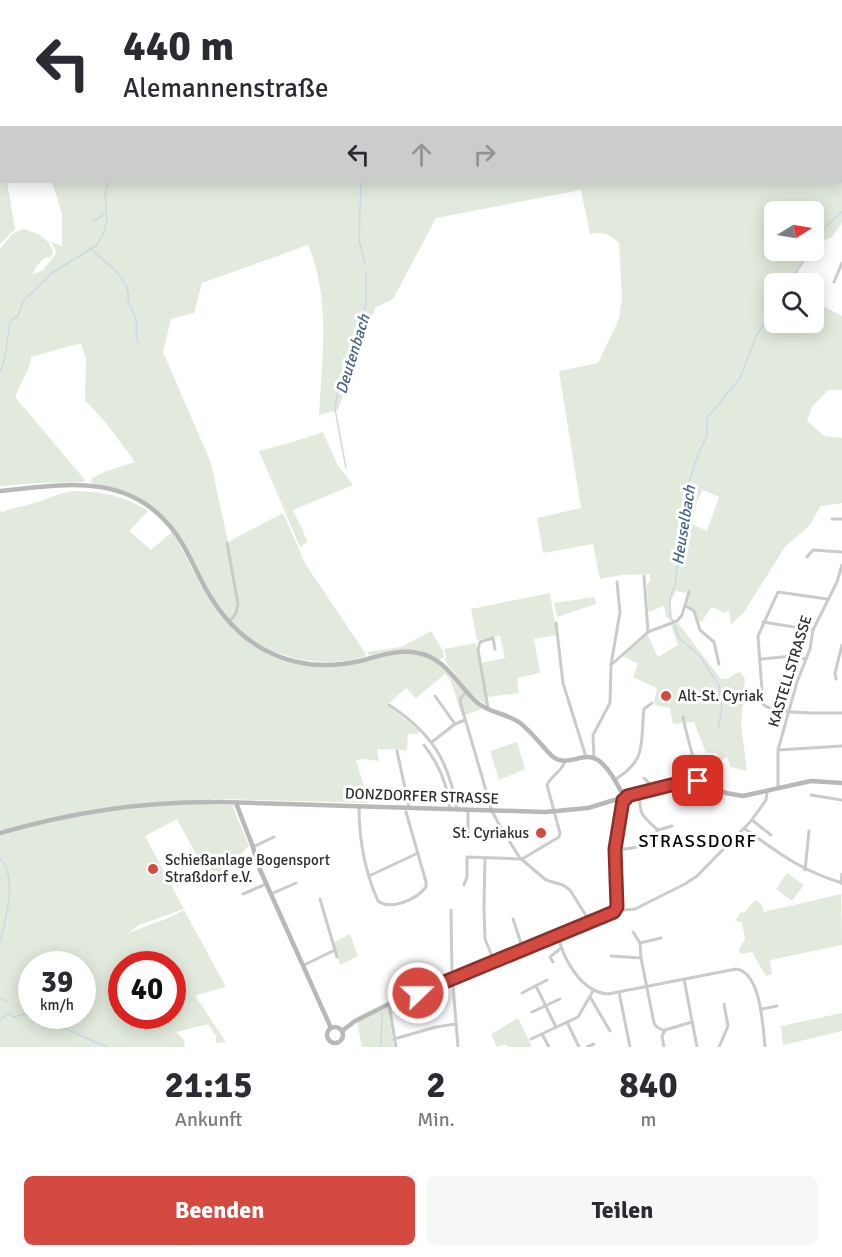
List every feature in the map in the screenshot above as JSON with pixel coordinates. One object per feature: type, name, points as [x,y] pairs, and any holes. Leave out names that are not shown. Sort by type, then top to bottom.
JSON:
[{"type":"main road","points":[[0,491],[86,485],[114,489],[142,501],[162,517],[176,534],[208,593],[228,622],[250,642],[267,651],[303,663],[335,665],[398,652],[424,655],[441,664],[466,692],[488,709],[521,724],[553,757],[565,761],[586,757],[594,758],[604,765],[614,780],[623,797],[615,849],[616,909],[610,915],[389,1004],[355,1021],[342,1031]]},
{"type":"main road","name":"DONZDORFER STRASSE","points":[[0,833],[41,822],[120,807],[180,802],[359,806],[408,810],[554,812],[588,808],[687,781],[698,781]]},
{"type":"main road","points":[[698,781],[737,796],[767,792],[811,781],[842,783]]},
{"type":"main road","points":[[236,803],[257,863],[331,1029]]},
{"type":"main road","points":[[338,1028],[342,1031],[344,1036],[341,1042],[334,1044],[330,1041],[327,1035],[331,1029],[338,1028]]},
{"type":"main road","points":[[324,1047],[330,1041]]},
{"type":"street","points":[[834,282],[842,263]]},
{"type":"street","points":[[832,519],[842,519]]},
{"type":"street","points":[[227,543],[238,604],[236,613],[228,622]]},
{"type":"street","points":[[807,557],[813,550],[842,552]]},
{"type":"street","name":"KASTELLSTRASSE","points":[[778,788],[778,750],[797,682],[806,659],[813,630],[837,582],[842,565]]},
{"type":"street","points":[[644,576],[648,632]]},
{"type":"street","points":[[594,758],[593,735],[610,703],[610,665],[620,612],[616,582]]},
{"type":"street","points":[[837,582],[842,584]]},
{"type":"street","points":[[610,665],[648,632],[677,621],[686,606],[689,592]]},
{"type":"street","points":[[827,599],[778,592],[758,636],[763,705],[767,708],[789,712],[842,713]]},
{"type":"street","points":[[686,606],[694,611],[700,630],[714,642],[719,664]]},
{"type":"street","points":[[763,622],[813,630]]},
{"type":"street","points":[[556,623],[563,683],[586,757]]},
{"type":"street","points":[[488,709],[478,650],[480,642],[493,638],[495,648]]},
{"type":"street","points":[[836,679],[835,673],[842,645]]},
{"type":"street","points":[[760,659],[793,656],[806,659]]},
{"type":"street","points":[[466,692],[460,700],[492,811],[519,858],[546,880],[563,885],[570,890],[590,922]]},
{"type":"street","points":[[435,696],[455,724]]},
{"type":"street","points":[[614,780],[630,771],[638,760],[644,709],[652,703]]},
{"type":"street","points":[[389,705],[417,725],[432,742],[448,772],[457,809]]},
{"type":"street","points":[[683,717],[698,781]]},
{"type":"street","points":[[432,742],[455,724],[465,720]]},
{"type":"street","points":[[424,745],[440,773],[450,809]]},
{"type":"street","points":[[778,750],[842,746]]},
{"type":"street","points":[[359,806],[359,827],[369,876],[378,901],[383,905],[393,905],[418,895],[426,887],[426,882],[408,810],[397,751]]},
{"type":"street","points":[[464,885],[467,877],[467,857],[526,857],[559,837],[560,833],[547,785],[551,777],[564,766],[565,761]]},
{"type":"street","points":[[644,778],[655,789]]},
{"type":"street","points":[[616,909],[634,909],[685,884],[705,870],[745,829],[766,800],[767,792]]},
{"type":"street","points":[[640,793],[640,812],[645,820],[658,830]]},
{"type":"street","points":[[811,795],[842,800]]},
{"type":"street","points":[[468,810],[468,835]]},
{"type":"street","points":[[752,820],[771,835]]},
{"type":"street","points":[[615,849],[643,846],[658,830],[672,826]]},
{"type":"street","points":[[745,829],[805,870],[842,883],[842,874]]},
{"type":"street","points":[[805,870],[808,831]]},
{"type":"street","points":[[253,847],[274,837]]},
{"type":"street","points":[[369,876],[418,853]]},
{"type":"street","points":[[485,858],[486,939],[494,961]]},
{"type":"street","points":[[271,894],[296,883]]},
{"type":"street","points":[[243,894],[266,884]]},
{"type":"street","points":[[320,899],[337,957]]},
{"type":"street","points":[[451,910],[458,1047]]},
{"type":"street","points":[[513,919],[523,949]]},
{"type":"street","points":[[633,932],[640,943],[655,1025],[663,1031],[664,1047]]},
{"type":"street","points":[[558,935],[561,948],[575,973],[593,991],[608,994],[736,969],[743,970],[748,975],[762,1009],[765,1047]]},
{"type":"street","points":[[640,943],[662,938]]},
{"type":"street","points":[[553,962],[550,957],[561,948]]},
{"type":"street","points":[[303,965],[335,950]]},
{"type":"street","points":[[611,956],[641,958]]},
{"type":"street","points":[[684,979],[697,1047]]},
{"type":"street","points":[[522,993],[548,980]]},
{"type":"street","points":[[536,986],[556,1027]]},
{"type":"street","points":[[531,1039],[578,1017],[593,991]]},
{"type":"street","points":[[619,992],[630,1047]]},
{"type":"street","points":[[590,997],[610,1031]]},
{"type":"street","points":[[532,1012],[560,999]]},
{"type":"street","points":[[389,1004],[396,1047]]},
{"type":"street","points":[[724,1004],[728,1026],[720,1046],[726,1047]]},
{"type":"street","points":[[762,1009],[777,1006]]},
{"type":"street","points":[[567,1022],[579,1047]]},
{"type":"street","points":[[663,1031],[669,1027],[692,1022]]},
{"type":"street","points":[[394,1039],[456,1024]]},
{"type":"street","points":[[542,1034],[549,1047]]},
{"type":"street","points":[[587,1047],[594,1044]]},
{"type":"shaded area","points":[[0,183],[7,183],[15,229],[0,244]]},
{"type":"shaded area","points":[[52,183],[842,183],[842,223],[832,237],[824,240],[824,201],[764,201],[764,261],[805,261],[797,273],[764,273],[764,333],[824,333],[824,307],[842,316],[842,390],[828,390],[812,407],[807,421],[824,436],[842,438],[842,503],[821,506],[809,526],[785,547],[744,612],[731,625],[729,610],[725,613],[712,607],[702,621],[698,622],[696,612],[687,604],[687,593],[676,591],[670,602],[673,620],[666,617],[664,606],[648,612],[647,584],[650,581],[650,574],[600,579],[593,544],[543,553],[537,518],[581,508],[559,371],[598,363],[619,319],[622,298],[619,243],[606,234],[590,234],[581,190],[436,218],[393,299],[375,308],[338,410],[319,415],[323,350],[322,307],[320,286],[308,245],[202,283],[194,313],[171,319],[163,352],[211,463],[228,542],[283,513],[306,565],[366,654],[365,657],[342,661],[320,662],[278,653],[240,631],[224,615],[211,596],[181,540],[158,511],[127,492],[91,483],[92,478],[104,472],[135,462],[106,423],[85,400],[86,359],[81,343],[31,357],[29,367],[15,397],[85,480],[84,482],[0,486],[0,249],[12,234],[22,229],[33,232],[46,240],[53,254],[50,258],[46,257],[36,267],[33,274],[43,270],[57,252],[51,242],[62,246],[62,214]],"holes":[[[703,490],[719,497],[707,531],[692,524],[697,501]]]},
{"type":"shaded area","points":[[323,432],[337,464],[353,485],[293,510],[308,542],[300,547],[259,451]]},
{"type":"shaded area","points":[[84,491],[112,495],[130,501],[148,511],[129,531],[151,550],[172,532],[203,590],[224,619],[249,641],[279,657],[294,663],[325,667],[391,655],[408,654],[425,657],[439,664],[482,709],[462,716],[450,679],[445,674],[416,698],[406,688],[387,705],[420,731],[418,734],[408,734],[407,750],[377,749],[379,761],[356,760],[369,803],[214,799],[205,802],[204,804],[232,805],[249,846],[212,884],[177,819],[145,836],[184,909],[139,925],[127,934],[184,910],[226,987],[196,997],[226,1042],[216,1043],[216,1036],[208,1024],[176,1032],[184,1040],[185,1047],[0,1047],[0,511],[57,495]]},
{"type":"shaded area","points":[[550,593],[557,635],[534,639],[540,673],[517,678],[519,693],[487,697],[481,663],[505,658],[500,636],[477,640],[471,609]]},
{"type":"shaded area","points":[[595,597],[596,604],[557,617],[554,603]]},
{"type":"shaded area","points":[[678,623],[721,679],[730,678],[740,672],[745,679],[741,724],[747,771],[731,767],[727,757],[720,761],[716,753],[706,753],[694,722],[673,724],[670,708],[655,705],[657,688],[633,677],[638,664],[623,656],[647,633],[658,657],[678,645],[671,625]]},
{"type":"shaded area","points":[[431,631],[443,651],[444,657],[440,660],[423,653],[406,650],[371,656],[366,652],[401,647]]},
{"type":"shaded area","points":[[476,643],[486,705],[469,692],[445,661],[444,649]]},
{"type":"shaded area","points":[[517,742],[525,769],[499,780],[490,751]]},
{"type":"shaded area","points":[[787,873],[804,885],[792,901],[776,889]]},
{"type":"shaded area","points":[[841,894],[842,945],[770,961],[772,974],[766,976],[752,952],[740,954],[739,949],[745,939],[742,922],[735,921],[741,912],[744,913],[755,900],[761,903],[764,912]]},
{"type":"shaded area","points":[[350,934],[358,956],[340,965],[333,943]]},
{"type":"shaded area","points":[[388,1007],[394,1047],[362,1047],[357,1021]]},
{"type":"shaded area","points":[[842,1013],[842,1031],[783,1045],[781,1026]]},
{"type":"shaded area","points":[[518,1018],[532,1047],[508,1047],[506,1044],[497,1047],[491,1034]]},
{"type":"waterway","points":[[0,371],[10,321],[18,316],[23,301],[52,273],[97,245],[107,220],[105,196],[108,183]]},
{"type":"waterway","name":"Deutenbach","points":[[361,183],[359,240],[365,264]]},
{"type":"waterway","name":"Heuselbach","points":[[824,228],[842,212]]},
{"type":"waterway","points":[[92,220],[104,214]]},
{"type":"waterway","points":[[91,249],[113,268],[126,285],[128,301],[136,319],[138,342]]},
{"type":"waterway","name":"Heuselbach","points":[[796,273],[803,261]]},
{"type":"waterway","name":"Deutenbach","points":[[346,468],[335,409],[338,390],[366,305],[366,274]]},
{"type":"waterway","name":"Heuselbach","points":[[673,621],[670,616],[670,597],[675,585],[683,536],[686,492],[698,454],[707,436],[707,418],[740,378],[756,337],[764,324]]},
{"type":"waterway","name":"Heuselbach","points":[[674,624],[679,638],[699,655],[719,685],[722,707],[718,729]]},
{"type":"waterway","points":[[0,858],[5,866],[9,887],[9,899],[0,942]]},
{"type":"waterway","points":[[0,998],[7,1001]]},
{"type":"waterway","points":[[0,1020],[8,1013],[14,1017],[24,1014],[50,1022],[107,1047]]},
{"type":"waterway","points":[[381,1047],[382,1013]]},
{"type":"place","name":"Alt-St. Cyriak","points":[[666,696]]},
{"type":"place","name":"St. Cyriakus","points":[[541,833]]},
{"type":"place","name":"Schießanlage Bogensport Straßdorf e.V.","points":[[153,869]]},
{"type":"district","name":"STRASSDORF","points":[[698,841]]},
{"type":"route","points":[[418,993],[614,912],[617,907],[615,849],[623,800],[627,796],[669,785],[698,781]]}]
